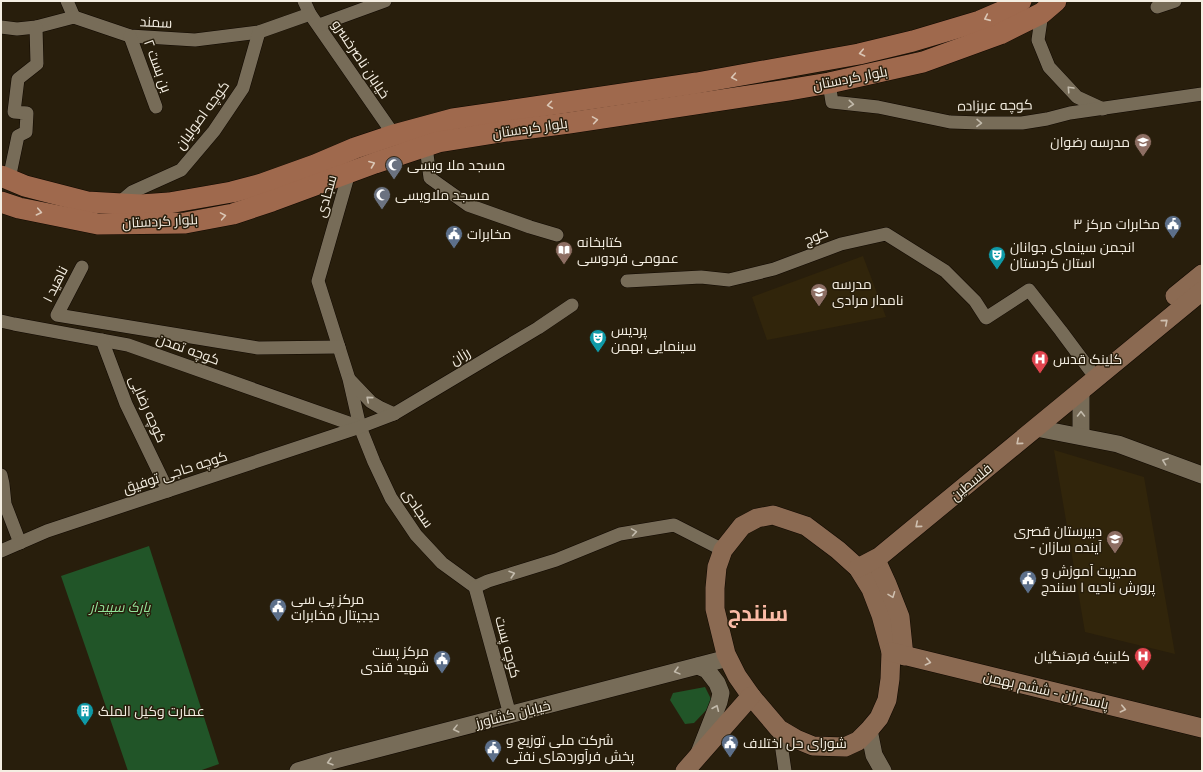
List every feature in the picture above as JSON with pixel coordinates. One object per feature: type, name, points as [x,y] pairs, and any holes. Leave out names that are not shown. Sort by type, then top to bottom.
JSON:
[{"type":"main road","name":"بلوار کردستان","points":[[5,178],[25,186],[87,202],[140,205],[169,203],[232,192],[262,184],[315,165],[355,148],[394,135],[454,119],[670,88],[859,54],[913,41],[980,22],[1022,1]]},
{"type":"main road","name":"بلوار کردستان","points":[[1,202],[19,208],[98,224],[185,223],[233,214],[374,163],[438,142],[829,83],[923,62],[1000,34],[1049,7]]},
{"type":"main road","name":"فلسطین","points":[[858,568],[876,560],[1081,391],[1094,374],[1202,274]]},
{"type":"main road","name":"فلسطین","points":[[1094,374],[1202,291]]},
{"type":"main road","points":[[876,560],[900,617],[897,654],[890,679],[887,700],[879,718],[864,735],[845,747],[813,746],[796,739],[779,729],[751,696],[737,676],[728,658],[715,609],[717,567],[723,550],[742,526],[757,518],[773,515],[806,526],[838,550],[858,568],[871,589],[897,654]]},
{"type":"main road","name":"پاسداران - ششم بهمن","points":[[897,654],[1202,728]]},
{"type":"main road","points":[[691,764],[751,696]]},
{"type":"street","points":[[1,27],[17,29],[36,27],[74,17],[67,1]]},
{"type":"street","name":"خیابان ناصرخسرو","points":[[304,1],[310,14],[394,135]]},
{"type":"street","points":[[319,25],[385,1]]},
{"type":"street","points":[[1158,6],[1175,1]]},
{"type":"street","points":[[1049,7],[1038,40],[1049,66],[1077,97],[1103,109]]},
{"type":"street","name":"سمند","points":[[74,17],[130,36],[195,40],[259,32],[310,14]]},
{"type":"street","points":[[5,178],[18,136],[26,132],[27,113],[7,112],[18,79],[37,64],[36,27]]},
{"type":"street","name":"کوچه اصولیان","points":[[118,203],[132,192],[181,170],[214,130],[243,88],[259,32]]},
{"type":"street","name":"بن بست ۲","points":[[130,36],[156,107]]},
{"type":"street","name":"کوچه عربزاده","points":[[829,83],[832,102],[878,106],[950,122],[981,123],[1022,122],[1047,119],[1070,113],[1202,94]]},
{"type":"street","points":[[426,146],[430,178],[468,205],[530,227],[558,235]]},
{"type":"street","name":"سجادی","points":[[349,173],[318,282],[349,379],[360,427],[391,498],[416,535],[442,563],[475,587]]},
{"type":"street","name":"کوچ","points":[[627,281],[701,277],[729,280],[774,269],[841,244],[886,234],[946,271],[975,302],[986,318],[1029,290],[1094,374]]},
{"type":"street","name":"ناهید ۱","points":[[57,315],[82,266]]},
{"type":"street","name":"رزان","points":[[360,427],[394,414],[538,328],[572,305]]},
{"type":"street","name":"کوچه تمدن","points":[[57,315],[258,348],[339,347]]},
{"type":"street","name":"کوچه تمدن","points":[[1,321],[128,345],[360,427]]},
{"type":"street","name":"کوچه رضایی","points":[[102,340],[126,404],[168,491]]},
{"type":"street","points":[[349,379],[371,402],[394,414]]},
{"type":"street","points":[[1081,391],[1081,436]]},
{"type":"street","name":"کوچه حاجی توفیق","points":[[1,551],[47,531],[360,427]]},
{"type":"street","points":[[1036,428],[1118,444],[1202,475]]},
{"type":"street","points":[[1,475],[4,484],[5,504],[20,543]]},
{"type":"street","points":[[475,587],[488,581],[556,560],[620,534],[674,526],[723,550]]},
{"type":"street","name":"کوچه پست","points":[[475,587],[510,715]]},
{"type":"street","name":"خیابان کشاورز","points":[[298,771],[728,658]]},
{"type":"street","points":[[691,764],[719,702],[721,693],[717,683],[707,670],[698,666]]},
{"type":"street","points":[[779,729],[785,771]]},
{"type":"street","points":[[864,735],[873,771]]},
{"type":"street","points":[[864,735],[883,771]]},
{"type":"shaded area","name":"مدرسه نامدار مرادی","points":[[863,256],[886,317],[767,340],[752,297]]},
{"type":"shaded area","name":"دبیرستان قصری - آینده سازان","points":[[1054,450],[1144,477],[1175,654],[1085,632]]},
{"type":"green space","name":"پارک سپیدار","points":[[149,546],[219,764],[199,771],[128,771],[61,576]]},
{"type":"green space","points":[[705,687],[713,703],[694,723],[685,724],[670,700],[673,693]]},
{"type":"place","name":"مدرسه رضوان","points":[[1143,157]]},
{"type":"place","name":"مسجد ملا ویسی","points":[[394,180]]},
{"type":"place","name":"مسجد ملاویسی","points":[[382,210]]},
{"type":"place","name":"مخابرات مرکز ۳","points":[[1173,239]]},
{"type":"place","name":"مخابرات","points":[[454,249]]},
{"type":"place","name":"کتابخانه عمومی فردوسی","points":[[564,265]]},
{"type":"place","name":"انجمن سینمای جوانان استان کردستان","points":[[997,270]]},
{"type":"place","name":"مدرسه نامدار مرادی","points":[[819,307]]},
{"type":"place","name":"پردیس سینمایی بهمن","points":[[598,353]]},
{"type":"place","name":"کلینک قدس","points":[[1040,374]]},
{"type":"place","name":"دبیرستان قصری - آینده سازان","points":[[1115,554]]},
{"type":"place","name":"مدیریت آموزش و پرورش ناحیه ۱ سنندج","points":[[1028,594]]},
{"type":"place","name":"مرکز پی سی دیجیتال مخابرات","points":[[278,622]]},
{"type":"place","name":"کلینیک فرهنگیان","points":[[1143,671]]},
{"type":"place","name":"مرکز پست شهید قندی","points":[[442,674]]},
{"type":"place","name":"عمارت وکیل الملک","points":[[85,726]]},
{"type":"place","name":"شورای حل اختلاف","points":[[730,758]]},
{"type":"place","name":"شرکت ملی توزیع و پخش فرآوردهای نفتی","points":[[493,763]]},
{"type":"district","name":"سنندج","points":[[758,613]]}]
